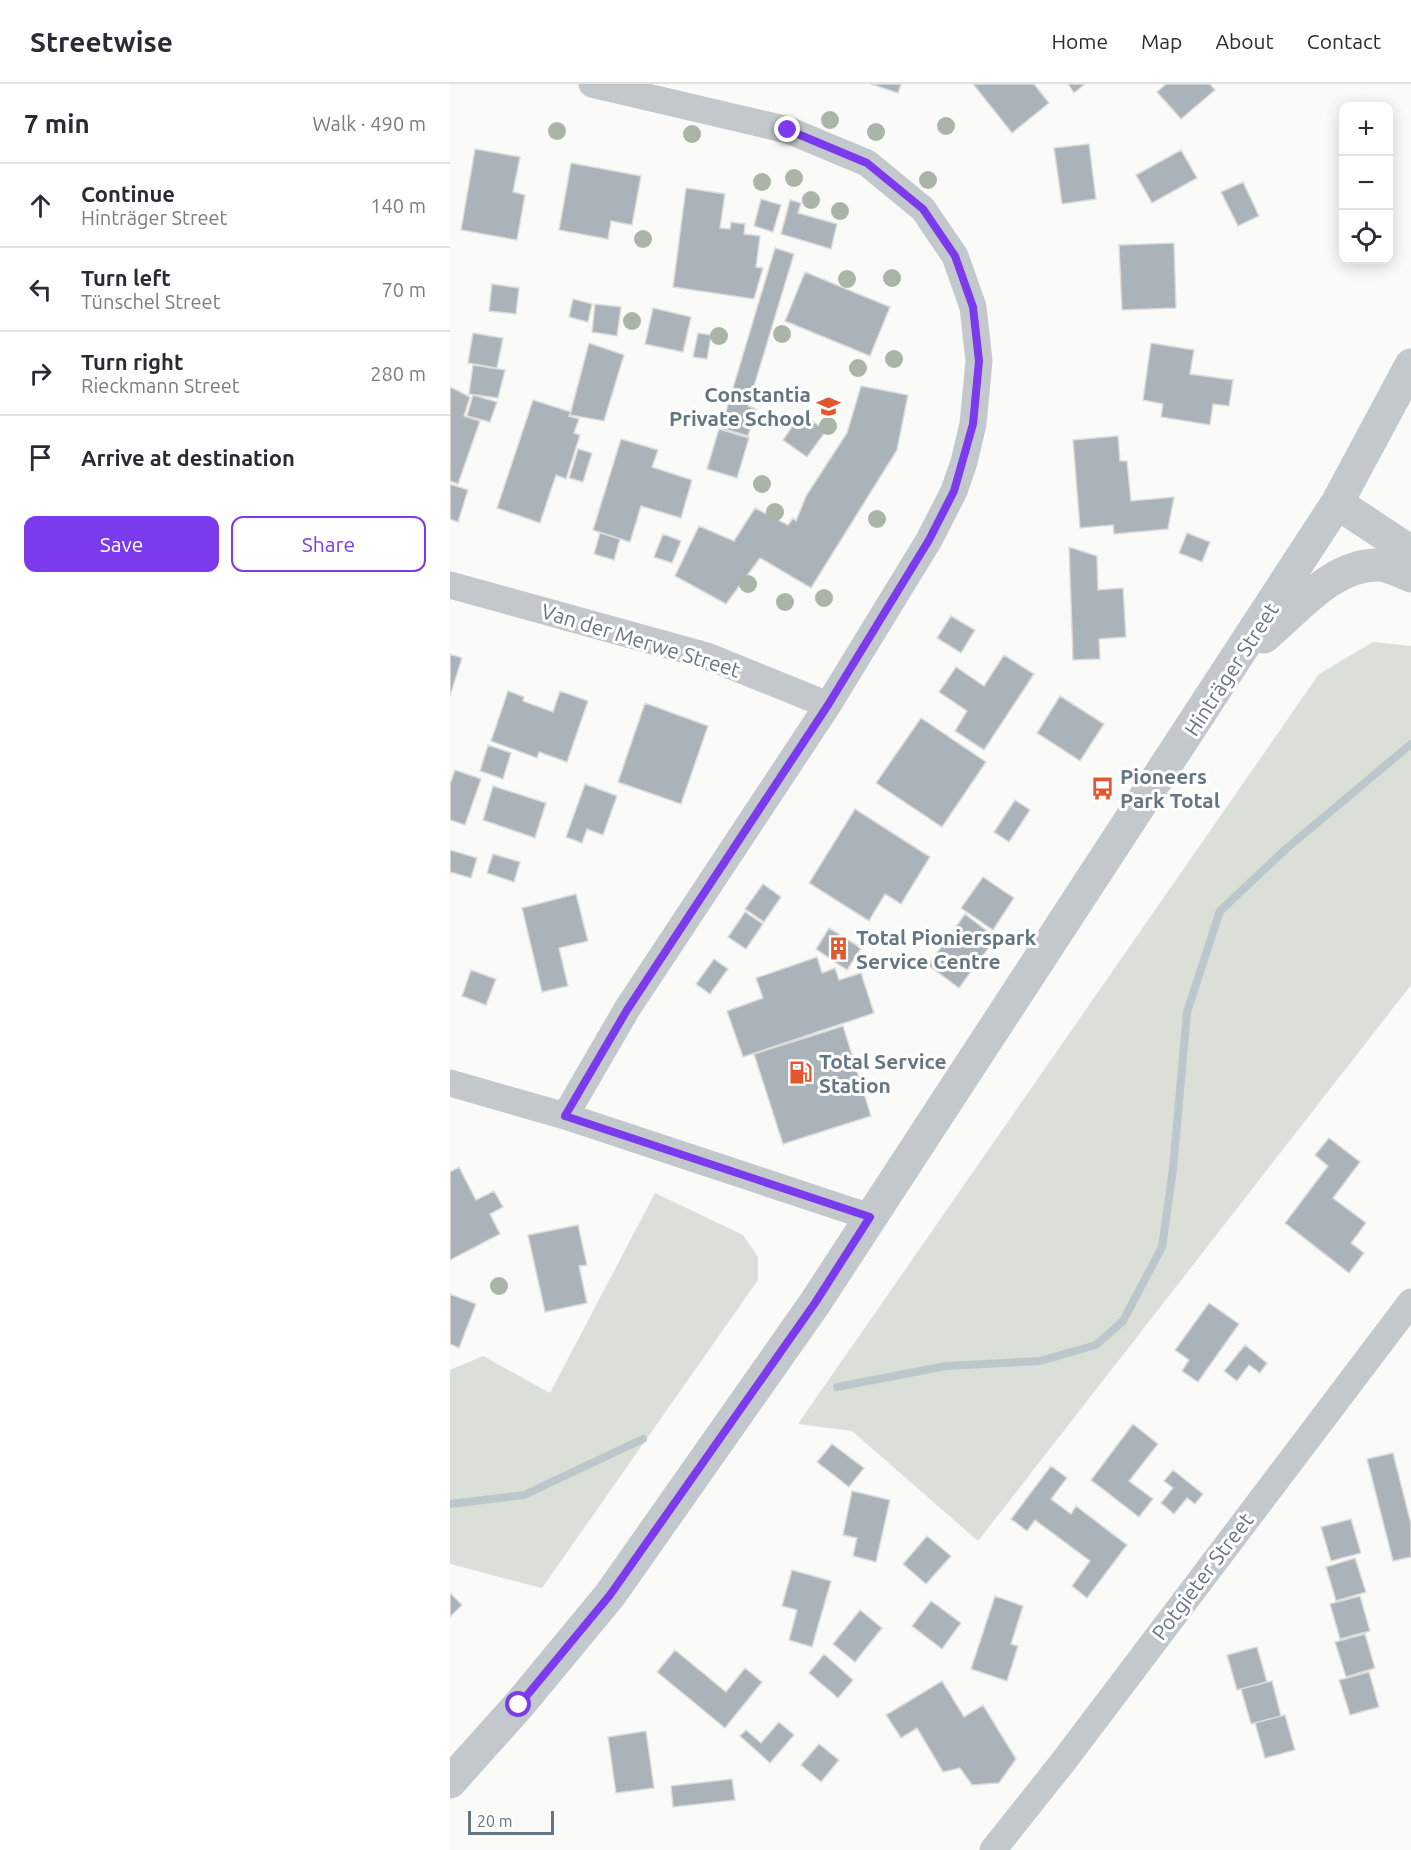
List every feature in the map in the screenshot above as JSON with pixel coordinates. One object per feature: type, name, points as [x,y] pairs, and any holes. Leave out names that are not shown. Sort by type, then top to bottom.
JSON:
[{"type":"street","points":[[565,1116],[627,1010],[828,705],[929,540],[954,491],[964,462],[973,424],[979,361],[973,307],[955,256],[923,209],[867,163],[788,130],[592,84]]},
{"type":"street","name":"Hinträger Street","points":[[450,1782],[519,1705],[610,1595],[815,1303],[1239,657],[1337,503],[1411,365]]},
{"type":"street","points":[[1337,503],[1411,552]]},
{"type":"street","points":[[1239,657],[1337,577],[1362,568],[1381,565],[1411,576]]},
{"type":"street","name":"Van der Merwe Street","points":[[450,585],[707,656],[828,705]]},
{"type":"street","points":[[450,1083],[565,1116],[870,1217]]},
{"type":"street","name":"Potgieter Street","points":[[993,1850],[1063,1762],[1411,1302]]},
{"type":"shaded area","points":[[1373,642],[1411,646],[1411,985],[978,1541],[852,1431],[798,1424],[1319,674]]},
{"type":"shaded area","points":[[655,1193],[743,1235],[758,1257],[758,1280],[542,1588],[450,1564],[450,1370],[483,1356],[550,1393]]},
{"type":"building","points":[[871,84],[901,84],[898,93]]},
{"type":"building","points":[[973,84],[1034,84],[1049,103],[1012,133]]},
{"type":"building","points":[[1068,84],[1085,84],[1074,93]]},
{"type":"building","points":[[1166,84],[1210,84],[1215,90],[1181,119],[1157,92]]},
{"type":"building","points":[[1089,144],[1096,199],[1062,204],[1054,148]]},
{"type":"building","points":[[475,149],[520,157],[513,192],[525,195],[517,240],[461,230]]},
{"type":"building","points":[[1181,150],[1197,178],[1152,203],[1136,175]]},
{"type":"building","points":[[571,163],[641,176],[632,225],[611,221],[608,239],[559,230]]},
{"type":"building","points":[[1243,182],[1259,216],[1238,226],[1221,192]]},
{"type":"building","points":[[686,188],[725,194],[720,228],[730,229],[731,222],[745,224],[744,234],[760,236],[756,267],[763,268],[754,299],[673,287]]},
{"type":"building","points":[[761,199],[781,205],[773,232],[754,226]]},
{"type":"building","points":[[790,200],[801,203],[798,213],[837,224],[831,249],[781,234]]},
{"type":"building","points":[[1174,243],[1176,308],[1122,310],[1119,245]]},
{"type":"building","points":[[775,248],[794,254],[748,406],[756,409],[748,436],[721,428]]},
{"type":"building","points":[[805,272],[890,307],[870,356],[785,321]]},
{"type":"building","points":[[492,284],[519,288],[516,314],[489,311]]},
{"type":"building","points":[[573,299],[592,304],[588,322],[569,317]]},
{"type":"building","points":[[595,304],[621,307],[617,336],[592,332]]},
{"type":"building","points":[[653,308],[691,317],[683,352],[645,344]]},
{"type":"building","points":[[473,333],[503,338],[497,368],[468,363]]},
{"type":"building","points":[[698,333],[711,335],[707,359],[693,357]]},
{"type":"building","points":[[589,343],[624,355],[604,421],[570,415]]},
{"type":"building","points":[[1151,343],[1194,350],[1190,374],[1233,380],[1229,406],[1213,404],[1210,425],[1161,417],[1163,404],[1143,400]]},
{"type":"building","points":[[473,365],[505,370],[498,398],[469,394]]},
{"type":"building","points":[[861,386],[908,395],[897,450],[811,588],[760,558],[726,604],[675,576],[699,526],[734,541],[755,508],[788,525],[793,518],[796,521],[806,496],[847,433]]},
{"type":"building","points":[[450,387],[470,397],[464,416],[480,421],[458,484],[450,481]]},
{"type":"building","points":[[473,395],[497,402],[490,422],[467,416]]},
{"type":"building","points":[[533,400],[571,412],[569,416],[579,419],[574,433],[580,435],[566,479],[556,475],[540,523],[497,508]]},
{"type":"building","points":[[801,413],[826,431],[807,457],[783,440]]},
{"type":"building","points":[[719,429],[749,438],[737,478],[707,469]]},
{"type":"building","points":[[1118,436],[1120,461],[1127,461],[1131,501],[1174,497],[1168,529],[1114,534],[1113,525],[1080,528],[1073,440]]},
{"type":"building","points":[[621,439],[658,450],[652,467],[692,480],[681,518],[641,506],[630,542],[593,530]]},
{"type":"building","points":[[578,449],[592,453],[583,482],[569,478]]},
{"type":"building","points":[[450,484],[468,490],[458,522],[450,519]]},
{"type":"building","points":[[600,533],[620,539],[614,560],[594,554]]},
{"type":"building","points":[[1187,533],[1210,542],[1202,562],[1179,553]]},
{"type":"building","points":[[663,534],[681,541],[672,563],[654,557]]},
{"type":"building","points":[[1069,547],[1097,556],[1098,590],[1123,588],[1126,637],[1099,639],[1100,659],[1073,660]]},
{"type":"building","points":[[951,616],[975,630],[961,653],[937,638]]},
{"type":"building","points":[[450,654],[462,658],[450,696]]},
{"type":"building","points":[[1004,655],[1034,674],[984,750],[955,731],[967,711],[939,692],[956,667],[984,686]]},
{"type":"building","points":[[508,691],[524,697],[523,701],[553,712],[560,691],[588,701],[567,762],[539,752],[537,758],[491,741]]},
{"type":"building","points":[[1060,696],[1104,724],[1080,761],[1037,733]]},
{"type":"building","points":[[645,703],[708,726],[681,804],[618,782]]},
{"type":"building","points":[[921,718],[986,762],[942,827],[876,783]]},
{"type":"building","points":[[488,745],[511,753],[503,779],[480,771]]},
{"type":"building","points":[[455,770],[481,779],[465,825],[450,820],[450,784]]},
{"type":"building","points":[[585,784],[617,796],[603,835],[587,829],[582,843],[566,837]]},
{"type":"building","points":[[493,786],[546,803],[535,838],[483,820]]},
{"type":"building","points":[[1015,800],[1030,810],[1009,842],[994,832]]},
{"type":"building","points":[[855,809],[930,857],[901,904],[885,894],[869,921],[809,883]]},
{"type":"building","points":[[450,850],[477,858],[471,878],[450,872]]},
{"type":"building","points":[[493,854],[520,862],[514,882],[487,873]]},
{"type":"building","points":[[983,877],[1014,898],[993,930],[961,908]]},
{"type":"building","points":[[763,884],[781,897],[764,922],[745,909]]},
{"type":"building","points":[[576,894],[588,941],[559,948],[568,986],[542,992],[522,908]]},
{"type":"building","points":[[745,912],[763,924],[746,949],[728,937]]},
{"type":"building","points":[[965,914],[996,938],[959,988],[928,965]]},
{"type":"building","name":"Total Pionierspark Service Centre","points":[[829,928],[861,948],[847,970],[816,949]]},
{"type":"building","points":[[817,957],[822,973],[835,968],[839,980],[861,973],[874,1013],[743,1057],[727,1011],[763,998],[756,978]]},
{"type":"building","points":[[714,959],[728,969],[710,994],[696,984]]},
{"type":"building","points":[[471,970],[496,979],[486,1005],[462,996]]},
{"type":"building","points":[[843,1026],[871,1116],[783,1144],[754,1054]]},
{"type":"building","points":[[1329,1138],[1360,1162],[1333,1198],[1366,1223],[1351,1243],[1364,1253],[1349,1273],[1285,1223],[1328,1166],[1315,1155]]},
{"type":"building","points":[[459,1167],[476,1200],[494,1191],[503,1207],[490,1214],[500,1234],[450,1260],[450,1172]]},
{"type":"building","points":[[578,1225],[587,1265],[579,1266],[587,1303],[545,1312],[528,1235]]},
{"type":"building","points":[[450,1294],[476,1304],[459,1348],[450,1344]]},
{"type":"building","points":[[1209,1303],[1239,1324],[1198,1382],[1182,1371],[1189,1360],[1175,1350]]},
{"type":"building","points":[[1245,1345],[1267,1363],[1260,1373],[1249,1365],[1237,1381],[1224,1371]]},
{"type":"building","points":[[1133,1424],[1158,1444],[1129,1481],[1153,1499],[1139,1517],[1091,1480]]},
{"type":"building","points":[[832,1444],[864,1468],[849,1487],[817,1462]]},
{"type":"building","points":[[1393,1453],[1411,1524],[1411,1557],[1393,1561],[1367,1459]]},
{"type":"building","points":[[1051,1466],[1067,1478],[1051,1499],[1071,1514],[1076,1506],[1127,1545],[1087,1598],[1072,1586],[1090,1561],[1035,1520],[1027,1531],[1011,1519]]},
{"type":"building","points":[[1173,1470],[1203,1494],[1195,1504],[1187,1498],[1174,1514],[1161,1503],[1173,1488],[1164,1481]]},
{"type":"building","points":[[852,1491],[890,1500],[876,1562],[853,1556],[857,1538],[843,1535]]},
{"type":"building","points":[[1351,1519],[1361,1553],[1331,1561],[1321,1527]]},
{"type":"building","points":[[927,1536],[951,1556],[926,1584],[903,1564]]},
{"type":"building","points":[[1355,1558],[1366,1592],[1336,1601],[1326,1567]]},
{"type":"building","points":[[792,1570],[831,1581],[812,1647],[789,1640],[797,1610],[782,1606]]},
{"type":"building","points":[[450,1593],[462,1605],[450,1617]]},
{"type":"building","points":[[995,1596],[1023,1606],[1011,1644],[1018,1646],[1007,1681],[971,1669]]},
{"type":"building","points":[[1360,1596],[1370,1631],[1340,1639],[1330,1604]]},
{"type":"building","points":[[931,1601],[961,1623],[942,1649],[912,1626]]},
{"type":"building","points":[[860,1610],[882,1628],[855,1662],[833,1644]]},
{"type":"building","points":[[1365,1634],[1375,1668],[1346,1677],[1335,1642]]},
{"type":"building","points":[[1257,1647],[1267,1682],[1237,1690],[1227,1655]]},
{"type":"building","points":[[675,1650],[726,1692],[745,1668],[762,1682],[725,1728],[657,1672]]},
{"type":"building","points":[[824,1654],[853,1680],[838,1698],[809,1673]]},
{"type":"building","points":[[1369,1672],[1379,1707],[1350,1715],[1339,1680]]},
{"type":"building","points":[[942,1681],[964,1717],[983,1705],[1016,1759],[999,1783],[972,1785],[960,1768],[943,1772],[917,1728],[901,1738],[886,1715]]},
{"type":"building","points":[[1272,1681],[1281,1716],[1251,1724],[1241,1689]]},
{"type":"building","points":[[1285,1715],[1295,1750],[1265,1758],[1255,1723]]},
{"type":"building","points":[[779,1722],[794,1735],[770,1763],[740,1736],[746,1730],[761,1743]]},
{"type":"building","points":[[646,1731],[654,1788],[616,1793],[608,1737]]},
{"type":"building","points":[[819,1744],[839,1760],[821,1782],[801,1765]]},
{"type":"building","points":[[732,1779],[735,1800],[673,1807],[671,1786]]},
{"type":"waterway","points":[[837,1387],[946,1366],[1040,1361],[1096,1345],[1123,1321],[1162,1247],[1173,1169],[1187,1012],[1220,911],[1287,848],[1411,744]]},
{"type":"waterway","points":[[450,1504],[524,1495],[643,1439]]},
{"type":"place","name":"Constantia Private School","points":[[829,406]]},
{"type":"place","name":"Pioneers Park Total","points":[[1102,788]]},
{"type":"place","name":"Total Pionierspark Service Centre","points":[[838,949]]},
{"type":"place","name":"Total Service Station","points":[[801,1073]]},
{"type":"route","points":[[519,1705],[610,1595],[815,1303],[870,1217],[565,1116],[627,1010],[828,705],[929,540],[954,491],[973,424],[979,361],[973,307],[955,256],[923,209],[867,163],[788,130]]}]
